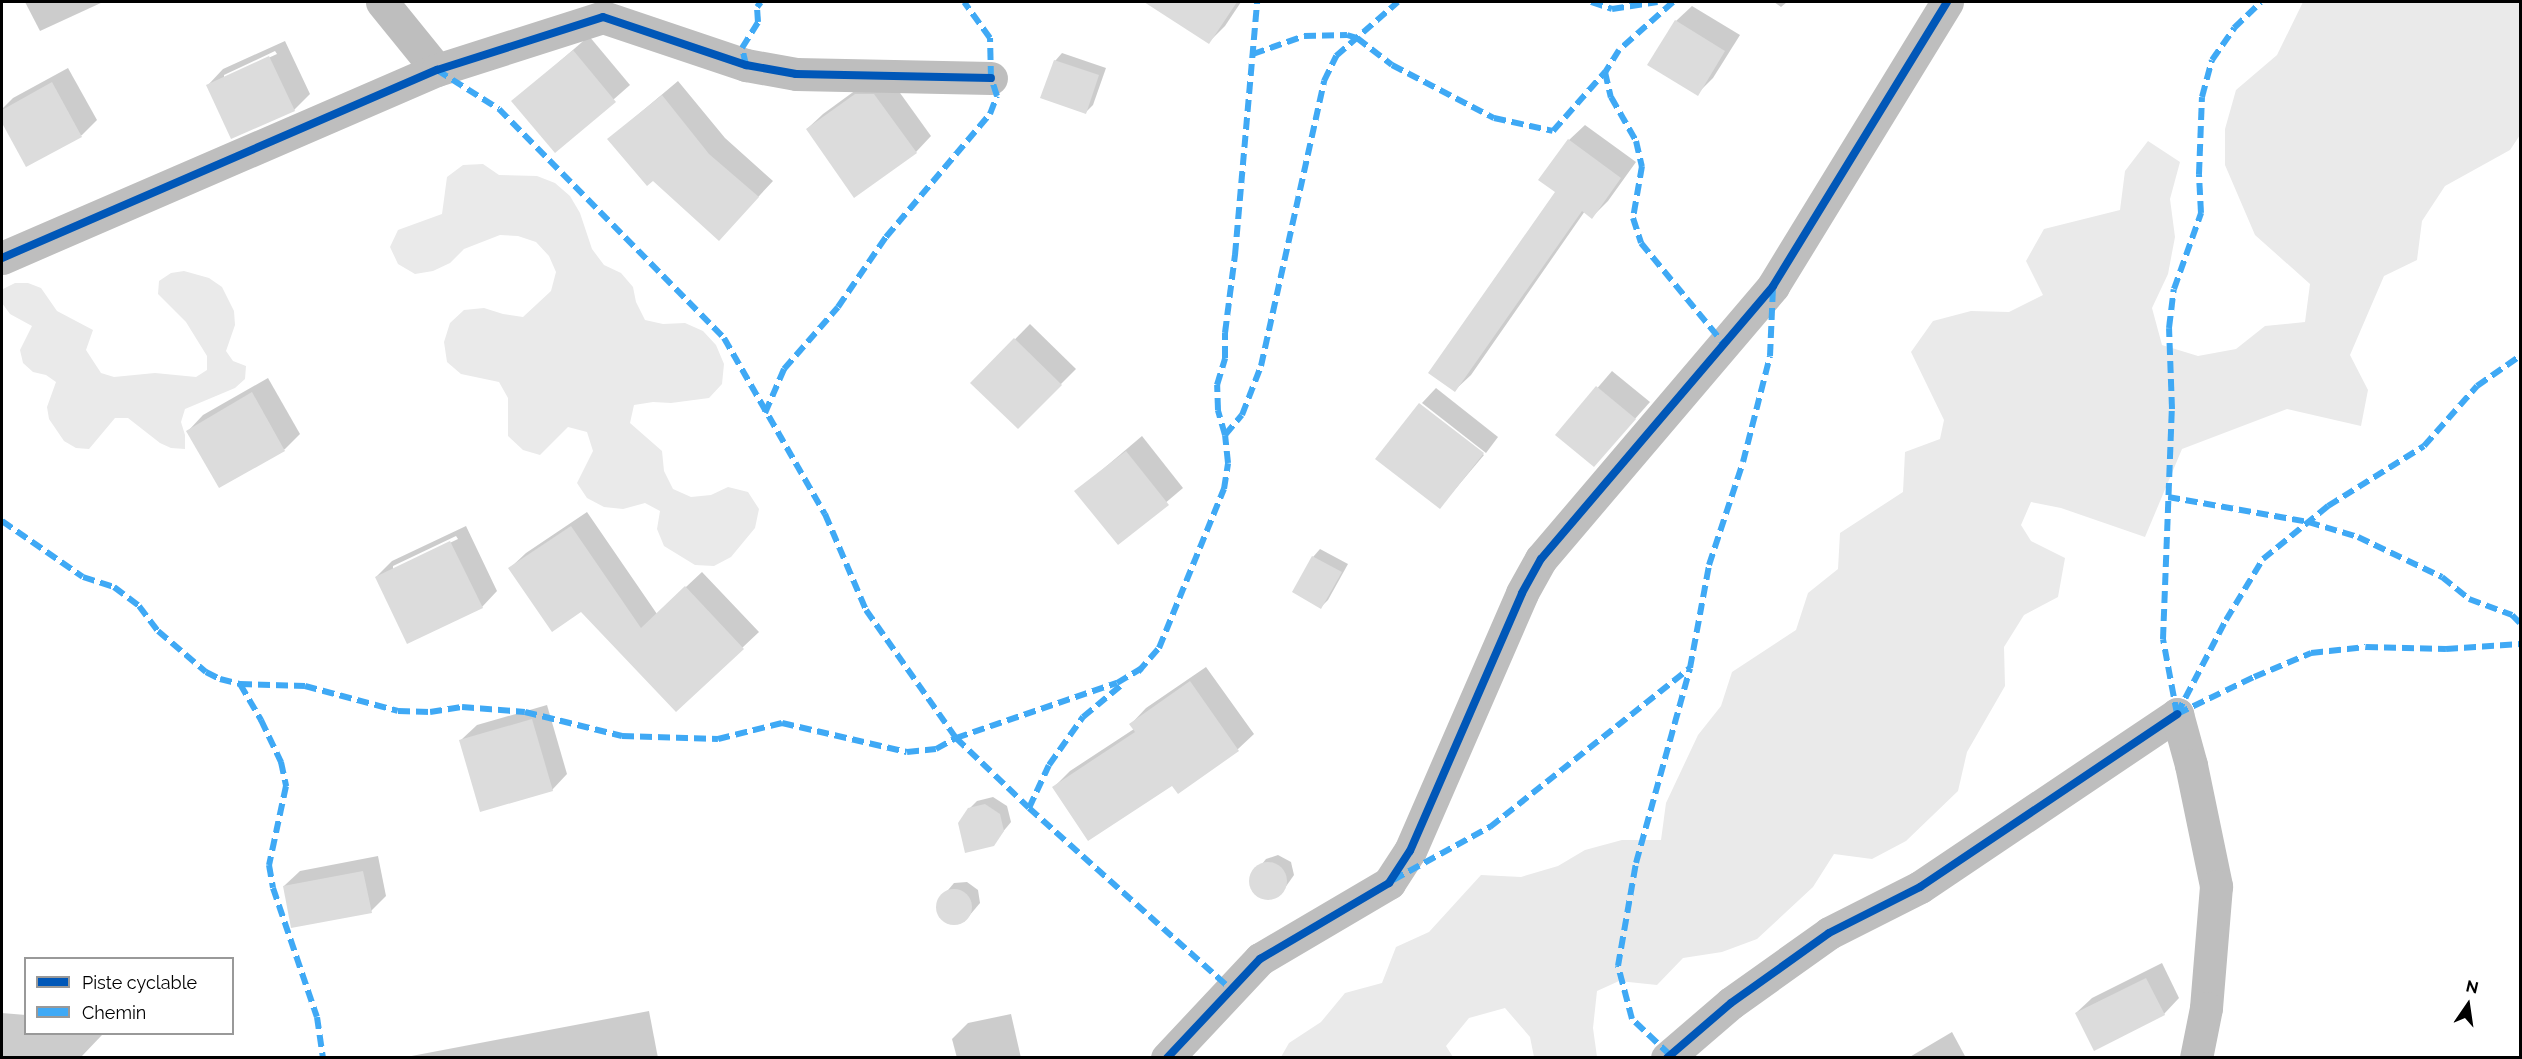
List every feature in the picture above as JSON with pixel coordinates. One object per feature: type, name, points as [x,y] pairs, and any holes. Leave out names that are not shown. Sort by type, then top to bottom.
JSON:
[{"type":"street","points":[[382,2],[437,70]]},
{"type":"street","points":[[1167,1058],[1260,959],[1389,883],[1410,851],[1522,593],[1541,559],[1773,286],[1947,2]]},
{"type":"street","points":[[2,258],[437,70],[612,9],[746,65],[796,74],[991,78]]},
{"type":"street","points":[[1669,1057],[1731,1003],[1829,933],[1920,887],[2177,714],[2191,765],[2216,886],[2206,1008],[2196,1058]]},
{"type":"shaded area","points":[[2303,2],[2520,2],[2520,135],[2510,150],[2445,186],[2422,221],[2417,260],[2384,276],[2350,355],[2368,390],[2361,426],[2287,409],[2182,449],[2145,537],[2061,508],[2031,502],[2021,525],[2031,541],[2065,558],[2058,597],[2024,615],[2004,647],[2005,686],[1967,752],[1958,791],[1906,841],[1872,859],[1834,854],[1813,887],[1757,939],[1722,952],[1683,958],[1657,985],[1619,981],[1597,991],[1593,1028],[1597,1057],[1534,1057],[1530,1037],[1505,1008],[1469,1018],[1446,1046],[1453,1057],[1281,1057],[1289,1043],[1321,1022],[1345,993],[1382,983],[1396,947],[1429,932],[1481,875],[1521,877],[1558,866],[1585,850],[1622,840],[1661,840],[1666,803],[1698,735],[1721,706],[1732,672],[1796,630],[1808,593],[1838,569],[1840,533],[1903,492],[1905,452],[1940,439],[1944,420],[1911,352],[1933,321],[1971,311],[2009,312],[2043,295],[2026,261],[2044,229],[2120,210],[2125,171],[2148,141],[2180,162],[2170,199],[2175,237],[2168,274],[2152,308],[2162,345],[2198,356],[2236,349],[2265,326],[2305,322],[2310,284],[2255,235],[2225,165],[2225,129],[2236,90],[2277,55]]},
{"type":"shaded area","points":[[483,164],[499,175],[537,176],[555,183],[570,196],[580,213],[592,249],[604,265],[621,273],[633,287],[636,302],[645,320],[663,324],[685,323],[703,331],[716,345],[724,364],[722,384],[709,398],[634,405],[630,423],[662,451],[664,471],[673,489],[691,497],[711,495],[728,487],[748,492],[759,509],[755,528],[731,557],[714,566],[695,565],[664,546],[657,529],[660,511],[645,503],[623,509],[604,507],[587,498],[577,483],[593,451],[587,432],[568,427],[540,455],[523,450],[508,436],[508,398],[499,382],[461,374],[447,362],[444,342],[450,323],[464,310],[484,308],[523,317],[551,291],[556,272],[549,256],[536,242],[518,236],[500,235],[464,249],[450,263],[433,271],[415,274],[398,264],[390,247],[398,230],[442,214],[447,177],[463,165]]},
{"type":"shaded area","points":[[184,271],[209,278],[222,287],[234,311],[235,325],[226,351],[233,361],[246,366],[245,379],[235,388],[185,409],[181,422],[185,435],[185,449],[171,448],[160,443],[128,418],[115,418],[89,449],[76,448],[64,441],[49,419],[47,407],[56,382],[46,375],[33,372],[23,363],[20,350],[32,326],[10,314],[2,303],[3,289],[15,283],[28,283],[41,288],[57,311],[93,330],[86,350],[101,373],[114,377],[155,373],[196,377],[207,370],[207,356],[186,322],[158,294],[159,281],[171,273]]},
{"type":"building","points":[[1144,2],[1237,2],[1209,44]]},
{"type":"building","points":[[1675,20],[1725,51],[1698,96],[1647,65]]},
{"type":"building","points":[[573,50],[616,102],[555,153],[511,101]]},
{"type":"building","points":[[269,56],[295,111],[231,139],[206,85]]},
{"type":"building","points":[[1054,60],[1099,75],[1086,114],[1040,98]]},
{"type":"building","points":[[52,82],[82,137],[26,167],[2,123],[2,110]]},
{"type":"building","points":[[855,94],[874,94],[917,153],[854,198],[806,129]]},
{"type":"building","points":[[662,95],[709,154],[759,197],[719,241],[653,181],[647,186],[607,139]]},
{"type":"building","points":[[1568,139],[1621,178],[1592,219],[1582,211],[1455,392],[1428,373],[1555,192],[1538,180]]},
{"type":"building","points":[[1014,338],[1062,385],[1018,429],[970,383]]},
{"type":"building","points":[[1596,386],[1636,419],[1594,467],[1555,435]]},
{"type":"building","points":[[252,392],[285,451],[219,488],[186,431]]},
{"type":"building","points":[[1419,403],[1484,453],[1440,509],[1375,459]]},
{"type":"building","points":[[1126,451],[1169,505],[1118,545],[1074,491]]},
{"type":"building","points":[[571,526],[641,628],[685,586],[744,649],[676,712],[581,612],[552,632],[508,568]]},
{"type":"building","points":[[450,541],[483,608],[407,644],[375,577]]},
{"type":"building","points":[[1312,556],[1342,572],[1321,609],[1292,592]]},
{"type":"building","points":[[1190,681],[1239,751],[1178,794],[1172,786],[1088,841],[1052,787],[1135,732],[1129,724]]},
{"type":"building","points":[[532,719],[553,791],[480,812],[459,740]]},
{"type":"building","points":[[985,804],[1000,814],[1004,831],[994,846],[965,853],[958,823],[968,808]]},
{"type":"building","points":[[1268,862],[1281,868],[1287,881],[1281,894],[1268,900],[1255,894],[1249,881],[1255,868]]},
{"type":"building","points":[[363,871],[372,913],[291,928],[283,886]]},
{"type":"building","points":[[954,889],[967,894],[972,907],[967,920],[954,925],[941,920],[936,907],[941,894]]},
{"type":"building","points":[[2146,978],[2165,1015],[2094,1051],[2075,1013]]},
{"type":"marked path","points":[[746,65],[742,48],[758,22],[757,7],[761,2]]},
{"type":"marked path","points":[[765,413],[784,369],[838,307],[886,237],[990,114],[997,96],[991,78],[990,38],[964,2]]},
{"type":"marked path","points":[[1138,672],[1159,648],[1224,489],[1228,463],[1225,435],[1218,410],[1217,385],[1225,358],[1225,333],[1235,255],[1257,2]]},
{"type":"marked path","points":[[1225,435],[1242,415],[1261,366],[1324,81],[1336,56],[1398,2]]},
{"type":"marked path","points":[[1591,2],[1612,9],[1657,2]]},
{"type":"marked path","points":[[1673,2],[1619,50],[1605,72],[1611,97],[1636,141],[1642,166],[1633,218],[1641,243],[1723,343]]},
{"type":"marked path","points":[[2177,714],[2163,639],[2172,409],[2169,328],[2174,289],[2201,213],[2199,174],[2202,97],[2212,60],[2234,28],[2261,2]]},
{"type":"marked path","points":[[1253,54],[1304,36],[1347,35],[1357,38],[1392,65],[1494,118],[1553,131],[1605,72]]},
{"type":"marked path","points":[[437,70],[499,109],[724,338],[825,514],[866,610],[956,738],[1029,808],[1231,989]]},
{"type":"marked path","points":[[1670,1055],[1632,1019],[1618,966],[1636,863],[1690,668],[1709,565],[1743,462],[1770,356],[1773,286]]},
{"type":"marked path","points":[[2177,714],[2226,620],[2263,559],[2328,506],[2424,446],[2477,386],[2520,356]]},
{"type":"marked path","points":[[2168,497],[2308,522],[2358,537],[2442,577],[2469,599],[2512,615],[2520,623]]},
{"type":"marked path","points":[[2,521],[83,577],[114,587],[139,606],[158,631],[206,672],[220,679],[240,684],[305,686],[398,711],[430,712],[462,707],[525,712],[622,736],[718,739],[782,723],[907,752],[936,749],[956,738],[1117,683],[1142,668]]},
{"type":"marked path","points":[[2177,714],[2311,653],[2366,647],[2446,649],[2520,644]]},
{"type":"marked path","points":[[1393,880],[1490,827],[1690,668]]},
{"type":"marked path","points":[[1029,808],[1049,765],[1083,717],[1124,683]]},
{"type":"marked path","points":[[240,684],[261,720],[281,762],[286,786],[269,865],[273,888],[317,1017],[323,1058]]},
{"type":"cycle path","points":[[1167,1058],[1260,959],[1389,883],[1410,851],[1522,593],[1541,559],[1773,286],[1947,2]]},
{"type":"cycle path","points":[[2,258],[437,70],[603,17],[746,65],[796,74],[991,78]]},
{"type":"cycle path","points":[[1667,1058],[1731,1003],[1829,933],[1920,887],[2177,714]]}]
